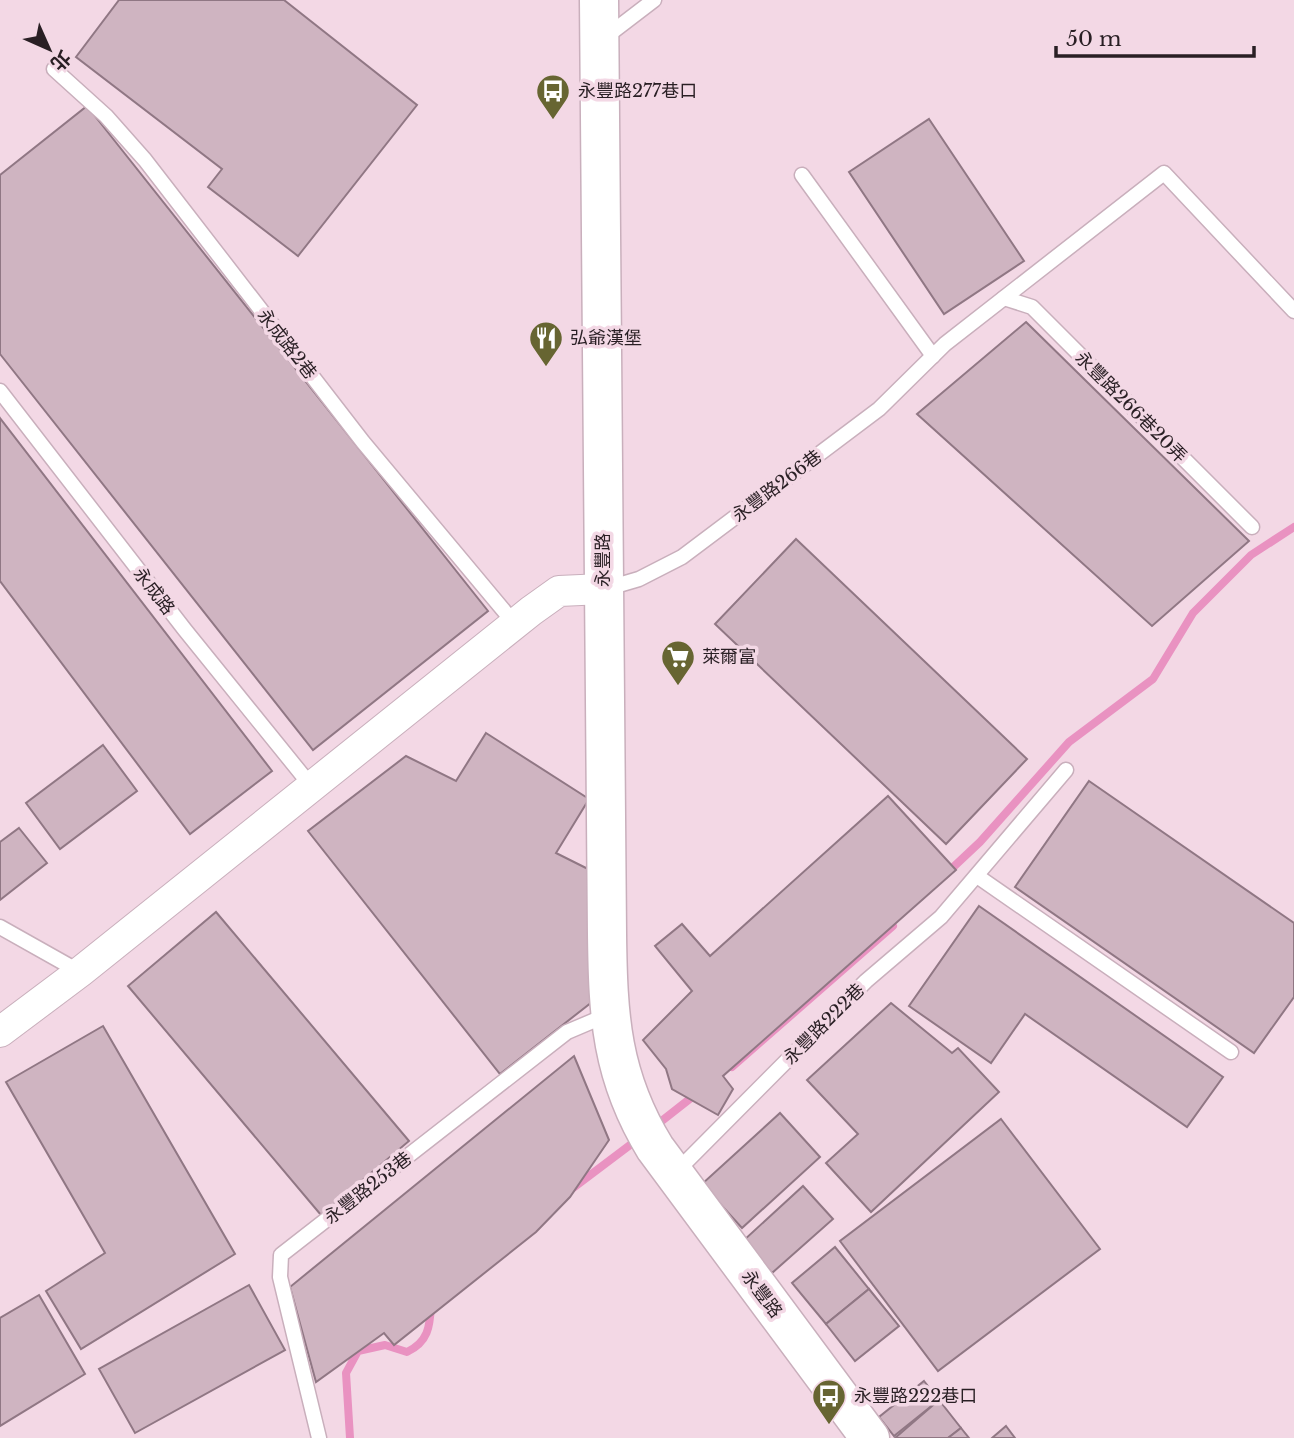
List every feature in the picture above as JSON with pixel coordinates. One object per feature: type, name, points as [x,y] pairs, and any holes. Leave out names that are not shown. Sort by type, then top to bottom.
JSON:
[{"type":"street","name":"永豐路","points":[[599,0],[608,1014],[614,1053],[635,1116],[664,1162],[870,1438]]},
{"type":"street","points":[[0,1032],[80,972],[559,590],[603,589]]},
{"type":"lane","points":[[600,42],[654,0]]},
{"type":"lane","name":"永成路2巷","points":[[54,69],[106,116],[145,160],[363,442],[515,624]]},
{"type":"lane","name":"永豐路266巷","points":[[603,589],[639,579],[682,557],[879,409],[933,356],[1164,173],[1294,312]]},
{"type":"lane","points":[[802,175],[933,356]]},
{"type":"lane","name":"永豐路266巷20弄","points":[[1004,298],[1031,307],[1252,527]]},
{"type":"lane","name":"永成路","points":[[0,391],[184,630],[312,787]]},
{"type":"lane","name":"永豐路222巷","points":[[664,1162],[941,917],[1066,770]]},
{"type":"lane","points":[[977,876],[1231,1052]]},
{"type":"lane","points":[[0,927],[80,972]]},
{"type":"lane","name":"永豐路253巷","points":[[319,1438],[280,1277],[281,1255],[567,1032],[608,1014]]},
{"type":"building","points":[[119,0],[284,0],[417,105],[298,256],[208,187],[222,169],[76,57]]},
{"type":"building","points":[[87,106],[488,611],[313,750],[0,354],[0,175]]},
{"type":"building","points":[[929,119],[1024,261],[944,314],[849,172]]},
{"type":"building","points":[[1026,322],[1249,541],[1152,626],[917,414]]},
{"type":"building","points":[[0,418],[272,771],[190,834],[0,581]]},
{"type":"building","points":[[796,539],[1027,759],[946,844],[715,624]]},
{"type":"building","points":[[486,733],[589,799],[556,853],[598,874],[601,995],[500,1074],[308,831],[406,756],[456,781]]},
{"type":"building","points":[[103,745],[137,791],[60,849],[26,803]]},
{"type":"building","points":[[1089,781],[1294,923],[1294,997],[1254,1053],[1015,887]]},
{"type":"building","points":[[888,796],[956,870],[723,1076],[733,1089],[718,1115],[672,1089],[666,1069],[643,1040],[692,991],[655,946],[682,924],[710,956]]},
{"type":"building","points":[[19,828],[47,863],[0,900],[0,842]]},
{"type":"building","points":[[979,906],[1223,1077],[1187,1127],[1025,1014],[991,1063],[909,1006]]},
{"type":"building","points":[[216,912],[409,1141],[321,1215],[128,986]]},
{"type":"building","points":[[891,1003],[952,1053],[958,1048],[999,1092],[871,1212],[826,1163],[858,1134],[807,1080]]},
{"type":"building","points":[[103,1026],[235,1254],[81,1349],[46,1291],[105,1253],[6,1082]]},
{"type":"building","points":[[574,1056],[609,1140],[570,1197],[536,1232],[394,1345],[384,1333],[316,1382],[290,1287]]},
{"type":"building","points":[[780,1113],[820,1157],[742,1228],[702,1184]]},
{"type":"building","points":[[1001,1119],[1100,1249],[938,1371],[840,1241]]},
{"type":"building","points":[[803,1186],[833,1219],[772,1273],[743,1241]]},
{"type":"building","points":[[835,1247],[869,1289],[826,1324],[792,1283]]},
{"type":"building","points":[[249,1285],[285,1350],[135,1433],[99,1369]]},
{"type":"building","points":[[869,1289],[899,1326],[855,1361],[826,1324]]},
{"type":"building","points":[[39,1295],[85,1374],[0,1426],[0,1318]]},
{"type":"building","points":[[924,1381],[939,1400],[894,1436],[879,1417]]},
{"type":"building","points":[[939,1400],[961,1428],[948,1438],[895,1438]]},
{"type":"building","points":[[1006,1426],[1015,1438],[992,1438]]},
{"type":"building","points":[[961,1428],[969,1438],[948,1438]]},
{"type":"waterway","points":[[947,873],[980,842],[1069,742],[1153,679],[1193,613],[1251,555],[1294,527]]},
{"type":"waterway","points":[[732,1067],[893,926]]},
{"type":"waterway","points":[[654,1127],[696,1094]]},
{"type":"waterway","points":[[573,1188],[638,1139]]},
{"type":"waterway","points":[[350,1438],[346,1373],[358,1351],[385,1345],[407,1352],[414,1348],[424,1339],[431,1305]]},
{"type":"place","name":"永豐路277巷口","points":[[553,121]]},
{"type":"place","name":"弘爺漢堡","points":[[546,368]]},
{"type":"place","name":"萊爾富","points":[[678,687]]},
{"type":"place","name":"永豐路222巷口","points":[[829,1426]]}]
